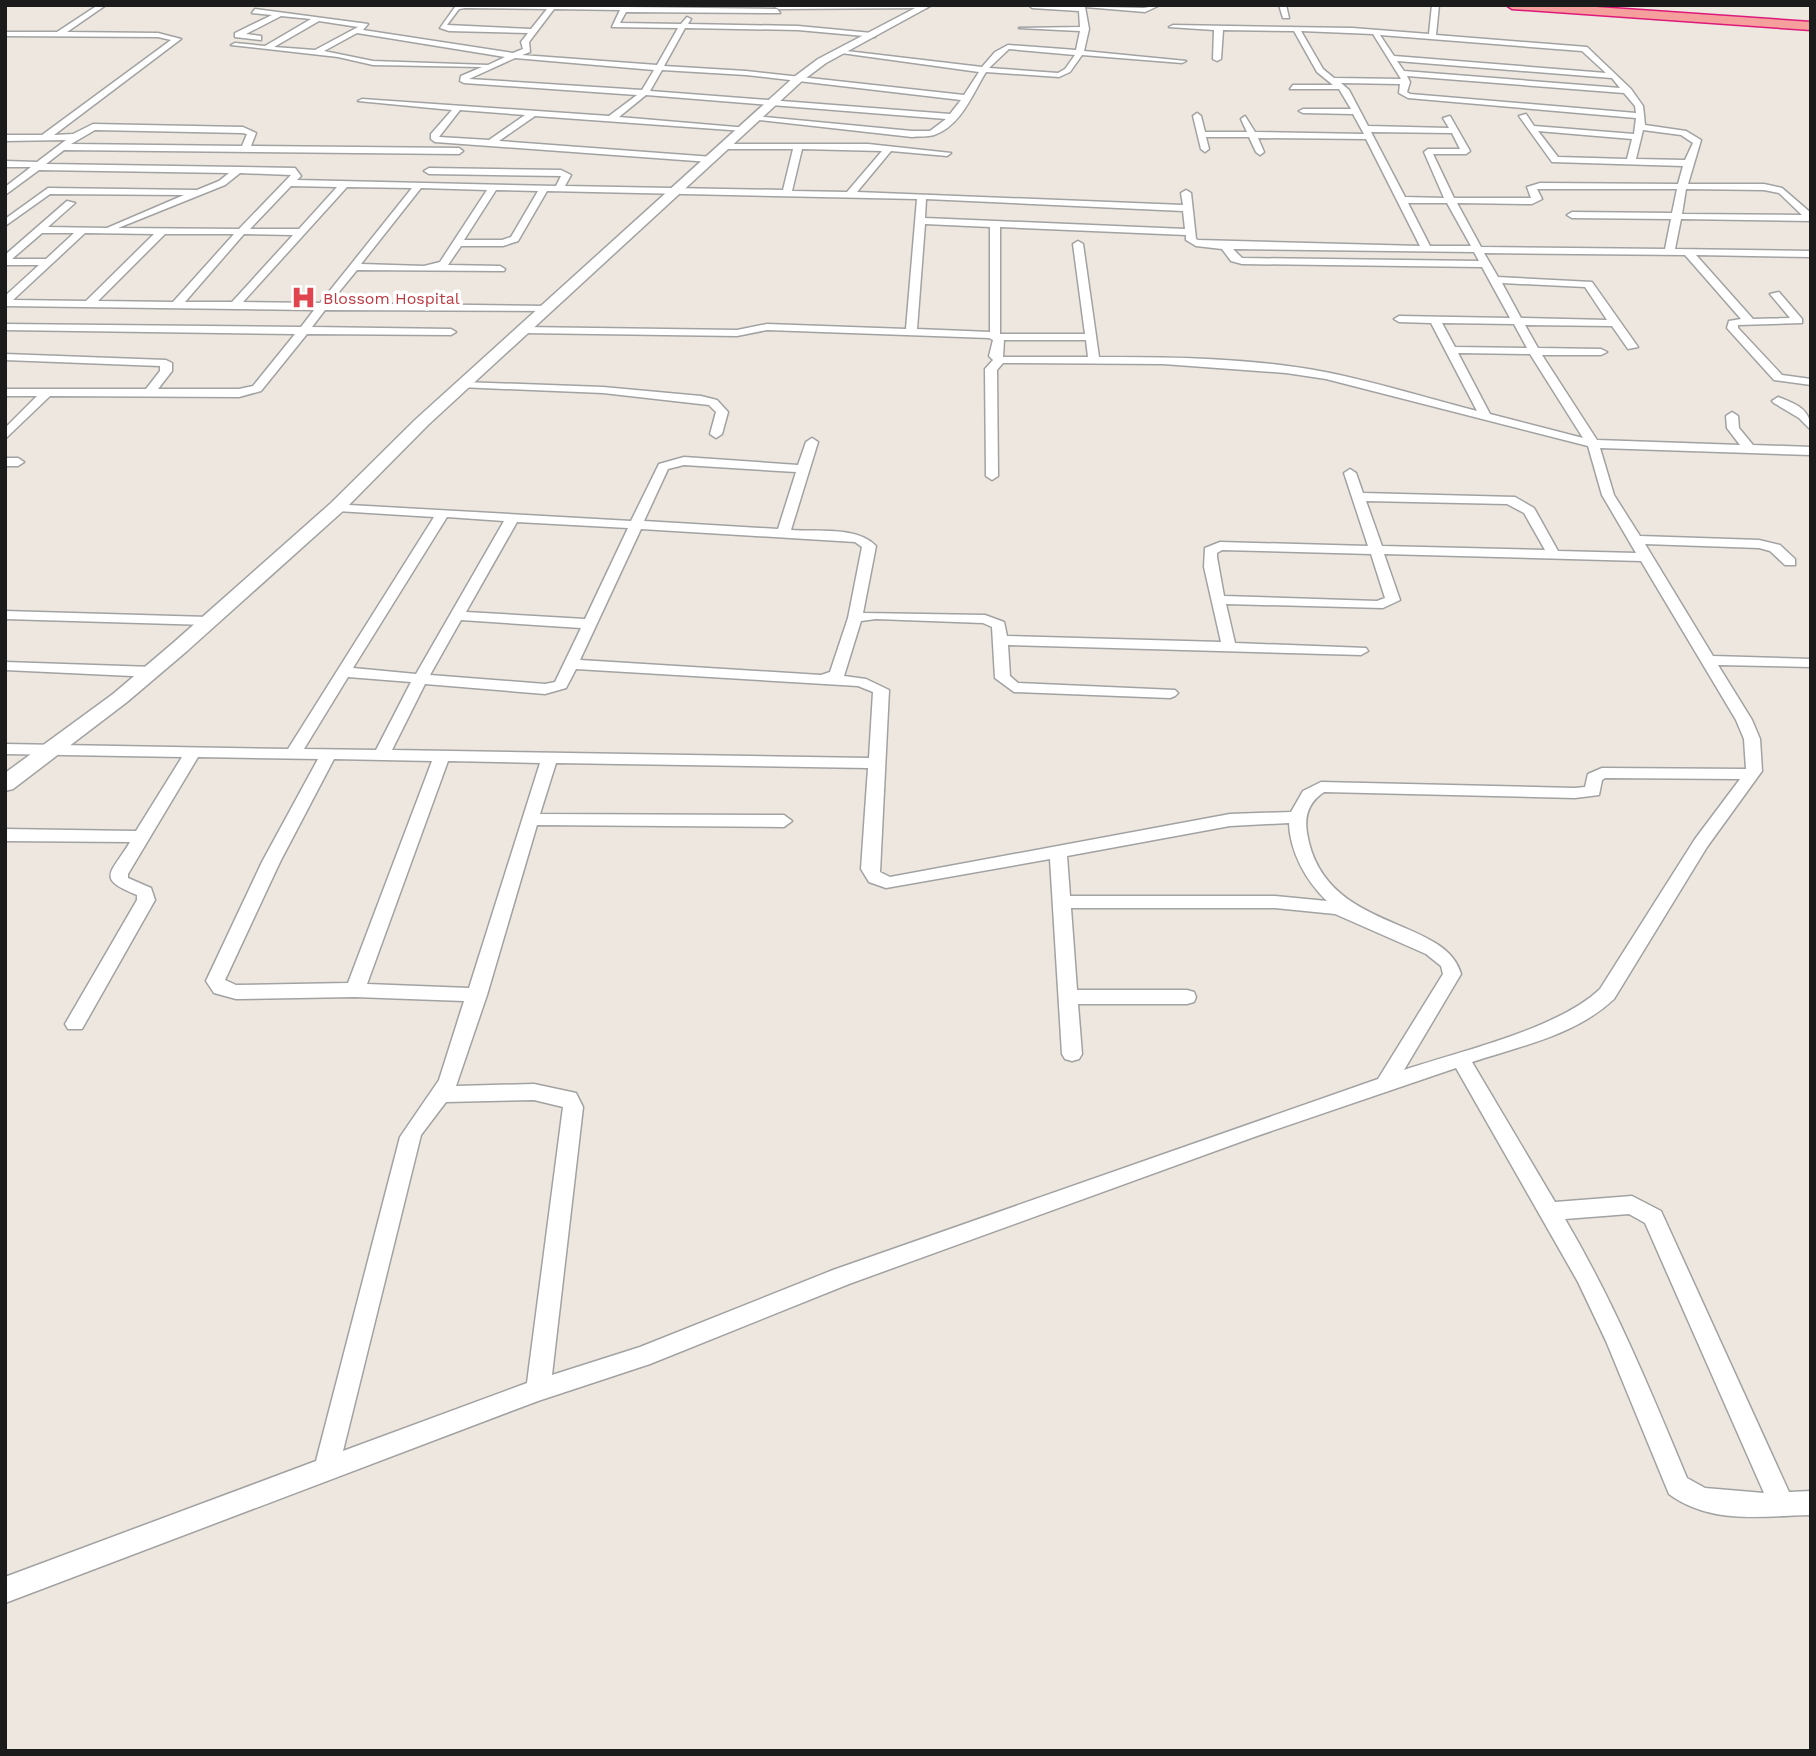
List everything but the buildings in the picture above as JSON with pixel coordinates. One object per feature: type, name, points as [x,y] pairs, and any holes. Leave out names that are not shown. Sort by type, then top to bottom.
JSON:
[{"type":"highway","points":[[1512,5],[1811,24]]},
{"type":"highway","points":[[1560,5],[1811,24]]},
{"type":"street","points":[[59,34],[103,5]]},
{"type":"street","points":[[1032,6],[1145,10],[1157,5]]},
{"type":"street","points":[[1282,5],[1286,16]]},
{"type":"street","points":[[1432,37],[1436,5]]},
{"type":"street","points":[[533,31],[444,27],[455,11],[466,6],[549,10],[624,8],[692,11],[850,6],[926,7]]},
{"type":"street","points":[[5,784],[153,672],[337,507],[463,385],[798,79],[838,52],[926,7]]},
{"type":"street","points":[[838,52],[985,70],[1059,75],[1066,72],[1080,51],[1085,29],[1082,7]]},
{"type":"street","points":[[624,8],[615,25],[771,28],[872,35]]},
{"type":"street","points":[[771,28],[778,8]]},
{"type":"street","points":[[256,10],[315,16],[319,19],[365,26],[316,53]]},
{"type":"street","points":[[549,10],[525,43],[531,48],[487,65],[464,78],[464,81],[775,101],[951,117]]},
{"type":"street","points":[[612,118],[645,92],[692,11]]},
{"type":"street","points":[[280,40],[238,35],[282,13]]},
{"type":"street","points":[[265,48],[319,19]]},
{"type":"street","points":[[1173,27],[1375,32],[1584,49],[1614,76],[1639,106],[1639,132],[1631,161]]},
{"type":"street","points":[[1023,28],[1085,29]]},
{"type":"street","points":[[1217,59],[1218,30],[1222,28]]},
{"type":"street","points":[[1297,30],[1320,70],[1343,87],[1358,112],[1427,248]]},
{"type":"street","points":[[357,31],[513,56],[661,66],[968,98]]},
{"type":"street","points":[[1375,32],[1402,72],[1406,82],[1404,93],[1408,96],[1641,116]]},
{"type":"street","points":[[5,34],[158,35],[177,39],[45,137]]},
{"type":"street","points":[[1512,43],[1512,67]]},
{"type":"street","points":[[235,46],[316,53],[364,61],[487,65]]},
{"type":"street","points":[[362,101],[612,118],[925,134],[938,131],[968,98],[1001,50],[1008,47],[1182,61]]},
{"type":"street","points":[[364,61],[373,52]]},
{"type":"street","points":[[590,62],[594,53]]},
{"type":"street","points":[[1392,58],[1614,76]]},
{"type":"street","points":[[1402,72],[1628,91]]},
{"type":"street","points":[[1334,80],[1406,82]]},
{"type":"street","points":[[1293,87],[1343,87]]},
{"type":"street","points":[[459,107],[433,138],[710,159]]},
{"type":"street","points":[[1303,111],[1358,112]]},
{"type":"street","points":[[491,143],[535,112]]},
{"type":"street","points":[[1197,116],[1205,149]]},
{"type":"street","points":[[1523,116],[1555,160],[1689,163]]},
{"type":"street","points":[[5,1590],[538,1390],[642,1357],[841,1277],[1557,1026],[1589,1011],[1606,994],[1701,843],[1752,774],[1755,761],[1752,739],[1708,660],[1608,495],[1593,444],[1534,352],[1428,154],[1466,151],[1447,118]]},
{"type":"street","points":[[1245,119],[1260,152]]},
{"type":"street","points":[[6,191],[75,137],[93,127],[243,130],[252,133],[245,150]]},
{"type":"street","points":[[1531,128],[1683,133],[1695,139],[1698,145],[1689,163],[1669,252]]},
{"type":"street","points":[[1201,134],[1455,131]]},
{"type":"street","points":[[5,138],[75,137]]},
{"type":"street","points":[[5,392],[239,393],[257,389],[414,185],[429,171],[471,142]]},
{"type":"street","points":[[724,146],[889,148],[947,153]]},
{"type":"street","points":[[62,147],[458,150]]},
{"type":"street","points":[[787,192],[798,147]]},
{"type":"street","points":[[850,194],[889,148]]},
{"type":"street","points":[[260,170],[280,150]]},
{"type":"street","points":[[5,164],[295,171],[296,176],[171,305],[141,328]]},
{"type":"street","points":[[105,230],[225,181],[238,170]]},
{"type":"street","points":[[429,171],[561,173],[566,175],[559,187]]},
{"type":"street","points":[[289,183],[787,192],[1188,208]]},
{"type":"street","points":[[235,305],[345,184]]},
{"type":"street","points":[[436,268],[448,260],[494,186]]},
{"type":"street","points":[[1402,200],[1535,200],[1537,197],[1531,189],[1539,186],[1776,189],[1811,218]]},
{"type":"street","points":[[457,243],[503,243],[515,239],[545,187]]},
{"type":"street","points":[[6,223],[48,191],[196,192]]},
{"type":"street","points":[[1186,193],[1193,242],[1225,246],[1811,254]]},
{"type":"street","points":[[911,332],[922,196]]},
{"type":"street","points":[[5,261],[70,204]]},
{"type":"street","points":[[1572,215],[1811,218]]},
{"type":"street","points":[[920,221],[1190,232]]},
{"type":"street","points":[[995,224],[996,336],[1000,340],[995,358],[1000,360],[1242,364],[1326,376],[1593,444],[1811,451]]},
{"type":"street","points":[[40,230],[300,232]]},
{"type":"street","points":[[5,303],[83,230]]},
{"type":"street","points":[[89,304],[162,231]]},
{"type":"street","points":[[1078,244],[1094,360]]},
{"type":"street","points":[[1225,246],[1235,258],[1242,261],[1487,264]]},
{"type":"street","points":[[1688,252],[1749,321]]},
{"type":"street","points":[[5,261],[50,262]]},
{"type":"street","points":[[352,267],[500,269]]},
{"type":"street","points":[[1495,280],[1588,284],[1632,347]]},
{"type":"street","points":[[1775,294],[1798,321],[1749,321],[1731,325],[1773,374],[1785,380],[1811,382]]},
{"type":"street","points":[[5,303],[546,309]]},
{"type":"street","points":[[1399,319],[1616,323]]},
{"type":"street","points":[[1435,320],[1487,419]]},
{"type":"street","points":[[5,327],[450,332]]},
{"type":"street","points":[[523,330],[737,333],[767,327],[1091,337]]},
{"type":"street","points":[[1451,350],[1601,352]]},
{"type":"street","points":[[5,357],[166,363],[166,371],[149,393]]},
{"type":"street","points":[[992,476],[991,369],[1000,360]]},
{"type":"street","points":[[463,385],[603,390],[713,402],[722,412],[716,434]]},
{"type":"street","points":[[5,435],[47,392]]},
{"type":"street","points":[[1778,401],[1802,415],[1811,426]]},
{"type":"street","points":[[1732,416],[1733,428],[1750,450]]},
{"type":"street","points":[[783,533],[812,442]]},
{"type":"street","points":[[342,673],[545,689],[561,685],[653,484],[668,463],[684,461],[803,468]]},
{"type":"street","points":[[1221,600],[1388,603],[1393,600],[1393,593],[1350,473]]},
{"type":"street","points":[[1358,497],[1510,500],[1529,511],[1555,555]]},
{"type":"street","points":[[337,507],[849,536],[866,541],[867,558],[855,618],[837,675],[830,679]]},
{"type":"street","points":[[293,753],[442,515]]},
{"type":"street","points":[[382,754],[420,680],[512,519]]},
{"type":"street","points":[[1229,647],[1221,600],[1208,564],[1208,556],[1214,547],[1555,555],[1759,544],[1775,548],[1790,562]]},
{"type":"street","points":[[5,615],[208,621]]},
{"type":"street","points":[[855,618],[876,615],[985,619],[999,625],[1003,678],[1014,687],[1170,693]]},
{"type":"street","points":[[458,616],[590,624]]},
{"type":"street","points":[[1002,640],[1361,651]]},
{"type":"street","points":[[1708,660],[1811,663]]},
{"type":"street","points":[[572,664],[830,679],[861,682],[881,690],[870,869],[873,877],[880,881],[890,883],[1230,820],[1295,817]]},
{"type":"street","points":[[5,666],[153,672]]},
{"type":"street","points":[[5,748],[192,754],[550,756],[876,763]]},
{"type":"street","points":[[75,1024],[146,900],[145,892],[119,881],[119,874],[192,754]]},
{"type":"street","points":[[328,754],[271,862],[215,981],[221,988],[236,992],[355,990],[478,995]]},
{"type":"street","points":[[355,990],[442,756]]},
{"type":"street","points":[[326,1471],[410,1138],[423,1115],[442,1094],[478,995],[550,756]]},
{"type":"street","points":[[1350,911],[1315,875],[1295,817],[1305,797],[1321,788],[1574,793],[1592,791],[1594,778],[1602,773],[1752,774]]},
{"type":"street","points":[[532,819],[785,821]]},
{"type":"street","points":[[5,835],[141,837]]},
{"type":"street","points":[[1058,853],[1072,1054]]},
{"type":"street","points":[[1062,902],[1275,902],[1350,911],[1432,949],[1443,957],[1453,971],[1384,1086]]},
{"type":"street","points":[[1068,997],[1187,997]]},
{"type":"street","points":[[1461,1060],[1586,1275],[1617,1339],[1678,1486],[1685,1493],[1708,1503],[1811,1503]]},
{"type":"street","points":[[442,1094],[534,1092],[569,1098],[573,1107],[538,1390]]},
{"type":"street","points":[[1548,1211],[1632,1205],[1645,1210],[1653,1217],[1782,1503]]},
{"type":"place","name":"Blossom Hospital","points":[[303,298]]}]
